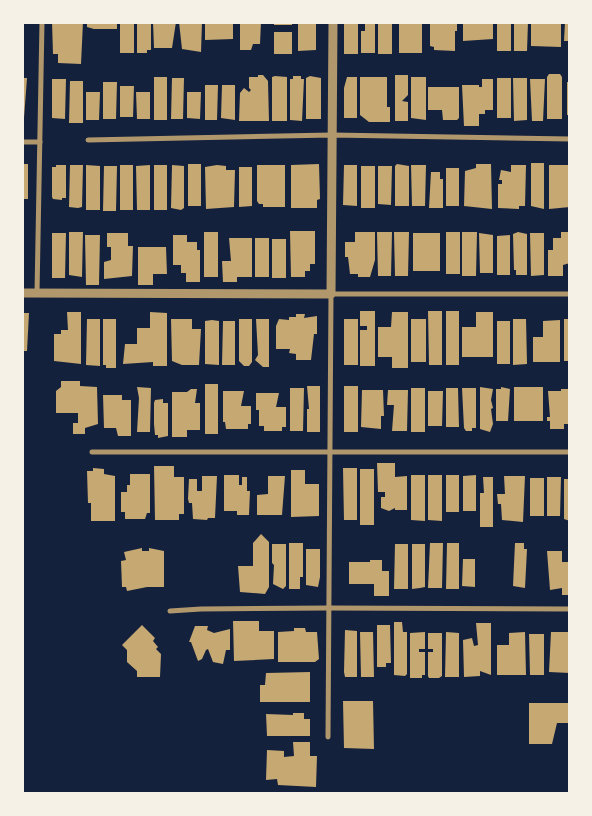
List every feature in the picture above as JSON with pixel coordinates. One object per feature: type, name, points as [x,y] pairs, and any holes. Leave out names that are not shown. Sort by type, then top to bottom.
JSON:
[{"type":"street","points":[[37,292],[42,22]]},
{"type":"street","points":[[328,737],[333,22]]},
{"type":"street","points":[[88,140],[332,135],[570,139]]},
{"type":"street","points":[[22,142],[40,142]]},
{"type":"street","points":[[22,293],[570,294]]},
{"type":"street","points":[[92,452],[570,452]]},
{"type":"street","points":[[170,612],[201,609],[329,608],[570,609]]},
{"type":"building","points":[[52,22],[83,22],[81,64],[58,63],[58,54],[53,54]]},
{"type":"building","points":[[87,22],[117,22],[117,29],[94,29],[87,27]]},
{"type":"building","points":[[120,22],[134,22],[134,53],[120,53]]},
{"type":"building","points":[[137,22],[151,22],[151,50],[147,50],[147,53],[137,53]]},
{"type":"building","points":[[153,22],[176,22],[172,48],[154,48]]},
{"type":"building","points":[[179,22],[202,22],[201,52],[182,49]]},
{"type":"building","points":[[205,22],[233,22],[233,39],[205,40]]},
{"type":"building","points":[[240,22],[261,22],[260,44],[253,44],[251,50],[240,50]]},
{"type":"building","points":[[274,22],[292,22],[292,25],[274,25]]},
{"type":"building","points":[[298,22],[316,22],[316,50],[298,51]]},
{"type":"building","points":[[344,22],[358,22],[358,54],[344,54]]},
{"type":"building","points":[[365,22],[375,22],[375,53],[361,53],[361,31],[365,31]]},
{"type":"building","points":[[378,22],[392,22],[392,54],[378,54]]},
{"type":"building","points":[[399,22],[422,22],[422,53],[399,53]]},
{"type":"building","points":[[430,22],[457,22],[455,51],[434,50],[434,47],[430,46]]},
{"type":"building","points":[[463,22],[493,22],[493,39],[463,41]]},
{"type":"building","points":[[497,22],[511,22],[511,51],[497,51]]},
{"type":"building","points":[[514,22],[528,22],[527,51],[514,51]]},
{"type":"building","points":[[531,22],[561,22],[561,47],[531,46]]},
{"type":"building","points":[[565,22],[570,22],[570,41],[564,41]]},
{"type":"building","points":[[274,32],[292,32],[292,54],[274,54]]},
{"type":"building","points":[[549,74],[560,74],[562,77],[562,119],[547,119],[547,77]]},
{"type":"building","points":[[258,75],[263,75],[268,81],[269,121],[239,121],[240,93],[244,88],[249,92],[251,90],[249,88],[249,77],[258,77]]},
{"type":"building","points":[[395,75],[408,75],[408,95],[402,101],[408,102],[408,121],[395,121]]},
{"type":"building","points":[[293,76],[301,76],[301,79],[304,79],[302,121],[290,120],[290,79],[293,79]]},
{"type":"building","points":[[310,76],[321,78],[321,119],[306,119],[306,78]]},
{"type":"building","points":[[154,77],[167,77],[167,120],[154,120]]},
{"type":"building","points":[[272,77],[287,77],[287,121],[272,121]]},
{"type":"building","points":[[347,77],[357,77],[357,118],[344,118],[344,88]]},
{"type":"building","points":[[360,77],[387,77],[387,107],[390,107],[390,122],[369,122],[360,115]]},
{"type":"building","points":[[411,77],[426,77],[426,120],[411,118]]},
{"type":"building","points":[[22,78],[27,78],[24,118],[22,118]]},
{"type":"building","points":[[172,78],[184,78],[183,119],[171,119]]},
{"type":"building","points":[[497,78],[511,78],[511,118],[497,118]]},
{"type":"building","points":[[513,78],[527,78],[527,120],[514,121]]},
{"type":"building","points":[[52,79],[66,79],[65,119],[52,118]]},
{"type":"building","points":[[482,79],[493,79],[493,110],[485,110],[485,114],[479,114],[479,126],[464,126],[462,85],[479,85],[479,87],[482,87]]},
{"type":"building","points":[[530,79],[545,79],[543,121],[532,121]]},
{"type":"building","points":[[70,81],[83,81],[83,123],[69,123]]},
{"type":"building","points":[[103,82],[117,82],[116,119],[103,119]]},
{"type":"building","points":[[567,82],[570,82],[570,115],[567,115]]},
{"type":"building","points":[[205,85],[218,85],[217,120],[205,120]]},
{"type":"building","points":[[222,85],[235,85],[235,120],[221,118]]},
{"type":"building","points":[[120,86],[134,86],[133,117],[120,117]]},
{"type":"building","points":[[428,87],[459,87],[459,118],[457,120],[443,120],[442,110],[428,110]]},
{"type":"building","points":[[86,92],[100,92],[99,120],[86,120]]},
{"type":"building","points":[[136,92],[150,92],[150,119],[137,119]]},
{"type":"building","points":[[187,92],[201,92],[200,119],[187,118]]},
{"type":"building","points":[[531,163],[544,163],[544,209],[531,206]]},
{"type":"building","points":[[22,164],[28,164],[28,199],[22,199]]},
{"type":"building","points":[[188,164],[201,164],[201,206],[188,206]]},
{"type":"building","points":[[319,164],[320,199],[317,200],[317,208],[291,208],[291,165]]},
{"type":"building","points":[[397,164],[409,166],[409,206],[395,206],[395,166]]},
{"type":"building","points":[[476,164],[491,164],[492,209],[464,206],[465,171],[476,168]]},
{"type":"building","points":[[56,165],[66,165],[66,198],[62,198],[62,200],[53,199],[52,197],[52,167],[56,167]]},
{"type":"building","points":[[70,165],[83,165],[82,207],[78,208],[69,207]]},
{"type":"building","points":[[86,165],[100,166],[100,210],[86,210]]},
{"type":"building","points":[[120,165],[133,165],[133,210],[120,210]]},
{"type":"building","points":[[150,165],[150,210],[137,210],[136,166]]},
{"type":"building","points":[[154,165],[167,165],[167,210],[154,210]]},
{"type":"building","points":[[172,165],[184,166],[184,208],[181,210],[171,208]]},
{"type":"building","points":[[257,165],[285,165],[285,207],[263,207],[263,204],[259,204],[257,201]]},
{"type":"building","points":[[344,165],[357,165],[357,206],[343,205]]},
{"type":"building","points":[[411,165],[426,165],[425,206],[412,206]]},
{"type":"building","points":[[511,165],[526,165],[525,206],[519,206],[519,209],[498,208],[498,184],[502,184],[502,180],[499,180],[501,170],[511,172]]},
{"type":"building","points":[[549,165],[570,165],[570,207],[549,209]]},
{"type":"building","points":[[104,166],[117,166],[116,211],[103,211]]},
{"type":"building","points":[[226,166],[226,170],[235,170],[234,207],[206,209],[205,167]]},
{"type":"building","points":[[361,166],[375,166],[375,208],[361,208]]},
{"type":"building","points":[[378,166],[392,166],[391,205],[378,204]]},
{"type":"building","points":[[239,167],[252,167],[252,206],[239,207]]},
{"type":"building","points":[[446,168],[459,168],[459,206],[446,206]]},
{"type":"building","points":[[431,172],[440,172],[440,179],[443,179],[443,208],[429,208]]},
{"type":"building","points":[[290,231],[315,231],[315,264],[310,264],[310,271],[305,271],[305,277],[291,277]]},
{"type":"building","points":[[69,232],[83,232],[82,277],[69,275]]},
{"type":"building","points":[[204,232],[218,232],[218,277],[204,277]]},
{"type":"building","points":[[355,232],[375,232],[375,260],[370,277],[358,277],[358,274],[350,274],[348,257],[345,257],[345,242],[355,242]]},
{"type":"building","points":[[377,232],[392,232],[391,276],[378,276]]},
{"type":"building","points":[[394,232],[409,232],[408,276],[395,276]]},
{"type":"building","points":[[446,232],[460,232],[460,274],[446,274]]},
{"type":"building","points":[[462,232],[477,232],[476,276],[462,276]]},
{"type":"building","points":[[518,232],[527,234],[527,275],[516,275],[516,270],[514,270],[513,234]]},
{"type":"building","points":[[561,232],[570,232],[570,263],[563,265],[563,276],[548,276],[548,250],[553,250],[553,238],[561,238]]},
{"type":"building","points":[[52,233],[66,233],[65,278],[52,278]]},
{"type":"building","points":[[107,233],[128,233],[128,246],[133,246],[132,276],[104,279],[104,262],[111,260],[111,247],[107,247]]},
{"type":"building","points":[[413,233],[440,233],[440,271],[413,271]]},
{"type":"building","points":[[479,233],[493,235],[493,273],[480,273]]},
{"type":"building","points":[[530,233],[544,233],[544,275],[531,276]]},
{"type":"building","points":[[85,235],[100,235],[99,285],[86,285]]},
{"type":"building","points":[[173,235],[187,235],[187,242],[197,242],[197,250],[200,250],[200,282],[186,282],[186,273],[181,273],[181,265],[173,265]]},
{"type":"building","points":[[510,235],[510,275],[497,275],[497,236]]},
{"type":"building","points":[[229,238],[252,238],[252,277],[237,277],[237,282],[223,282],[222,261],[231,261]]},
{"type":"building","points":[[255,238],[269,238],[269,277],[255,277]]},
{"type":"building","points":[[272,239],[286,239],[286,278],[272,278]]},
{"type":"building","points":[[138,247],[166,247],[167,274],[153,274],[153,285],[138,285]]},
{"type":"building","points":[[360,311],[375,311],[375,366],[360,366],[360,330],[367,330],[367,326],[360,326]]},
{"type":"building","points":[[428,311],[442,311],[442,365],[429,365]]},
{"type":"building","points":[[446,311],[459,311],[459,365],[446,365]]},
{"type":"building","points":[[67,312],[81,312],[81,364],[54,361],[54,334],[61,334],[61,330],[68,330]]},
{"type":"building","points":[[150,312],[167,313],[167,366],[153,366],[153,362],[123,364],[125,344],[137,344],[137,328],[150,328]]},
{"type":"building","points":[[392,312],[408,312],[408,368],[392,368],[392,357],[378,357],[378,327],[391,327]]},
{"type":"building","points":[[476,312],[493,312],[493,357],[462,357],[462,327],[476,327]]},
{"type":"building","points":[[22,313],[29,313],[27,351],[22,351]]},
{"type":"building","points":[[296,314],[305,314],[304,318],[317,316],[317,334],[314,334],[311,360],[296,360],[296,354],[289,353],[290,349],[276,349],[276,326],[279,319],[289,320],[289,317],[296,317]]},
{"type":"building","points":[[87,319],[100,319],[100,366],[86,365]]},
{"type":"building","points":[[103,319],[116,319],[116,368],[106,368],[106,365],[103,365]]},
{"type":"building","points":[[171,319],[192,319],[192,329],[201,329],[199,365],[182,365],[172,361]]},
{"type":"building","points":[[239,319],[252,319],[252,362],[249,366],[244,366],[239,361]]},
{"type":"building","points":[[256,319],[269,319],[269,367],[263,367],[255,360],[258,355]]},
{"type":"building","points":[[344,319],[358,319],[358,365],[344,365]]},
{"type":"building","points":[[411,319],[426,319],[426,362],[411,362]]},
{"type":"building","points":[[513,319],[526,319],[527,364],[513,365]]},
{"type":"building","points":[[564,319],[570,319],[570,361],[564,361]]},
{"type":"building","points":[[560,320],[560,362],[533,362],[533,337],[543,337],[543,321]]},
{"type":"building","points":[[205,321],[219,321],[219,365],[205,364]]},
{"type":"building","points":[[223,321],[235,321],[235,365],[222,365]]},
{"type":"building","points":[[497,321],[510,321],[510,364],[497,364]]},
{"type":"building","points":[[61,381],[80,381],[80,386],[97,387],[98,424],[85,428],[85,434],[73,434],[73,423],[78,423],[78,413],[56,413],[56,391],[61,387]]},
{"type":"building","points":[[205,384],[218,384],[218,434],[205,434]]},
{"type":"building","points":[[307,386],[320,386],[320,432],[307,432],[307,409],[309,409]]},
{"type":"building","points":[[344,386],[358,386],[358,432],[344,432]]},
{"type":"building","points":[[137,387],[151,388],[150,432],[137,432],[139,398]]},
{"type":"building","points":[[480,387],[493,389],[491,400],[493,408],[491,409],[493,424],[490,432],[480,429]]},
{"type":"building","points":[[501,387],[510,389],[508,421],[496,421],[496,389],[501,389]]},
{"type":"building","points":[[514,387],[543,387],[543,421],[514,421]]},
{"type":"building","points":[[290,388],[304,388],[303,431],[290,431]]},
{"type":"building","points":[[411,388],[425,388],[425,432],[411,432]]},
{"type":"building","points":[[446,388],[458,388],[459,427],[446,427]]},
{"type":"building","points":[[462,388],[476,388],[476,428],[472,428],[472,431],[466,431],[464,428]]},
{"type":"building","points":[[191,389],[197,389],[195,403],[200,403],[200,430],[187,430],[187,437],[172,437],[172,392],[187,392]]},
{"type":"building","points":[[561,389],[568,389],[569,391],[570,424],[564,424],[564,429],[550,429],[550,421],[547,421],[547,417],[550,417],[548,391],[561,391]]},
{"type":"building","points":[[362,390],[383,390],[384,416],[381,416],[381,429],[361,427]]},
{"type":"building","points":[[388,390],[408,390],[407,431],[392,431],[394,405],[387,405]]},
{"type":"building","points":[[223,391],[244,391],[241,406],[251,406],[251,424],[248,424],[248,429],[226,429],[225,422],[223,422]]},
{"type":"building","points":[[428,391],[443,391],[442,426],[428,426]]},
{"type":"building","points":[[256,393],[279,393],[276,407],[286,407],[286,427],[282,427],[282,431],[264,431],[264,426],[259,426],[259,410],[256,410]]},
{"type":"building","points":[[103,395],[122,395],[122,400],[131,400],[131,436],[118,436],[116,428],[104,428]]},
{"type":"building","points":[[163,399],[163,403],[168,403],[168,436],[158,438],[158,435],[155,435],[154,403],[155,400]]},
{"type":"building","points":[[377,463],[395,463],[395,477],[407,476],[407,510],[395,510],[395,508],[389,511],[381,508],[381,497],[385,497],[385,492],[378,492]]},
{"type":"building","points":[[154,466],[174,466],[174,477],[184,477],[184,514],[179,514],[179,520],[155,520]]},
{"type":"building","points":[[93,468],[104,469],[104,474],[115,476],[115,521],[91,521],[91,503],[88,503],[87,471],[93,471]]},
{"type":"building","points":[[343,468],[357,468],[357,520],[344,520]]},
{"type":"building","points":[[360,469],[374,469],[374,525],[360,525]]},
{"type":"building","points":[[291,470],[305,470],[305,484],[319,484],[319,516],[291,517]]},
{"type":"building","points":[[130,474],[150,474],[150,513],[147,513],[145,519],[125,519],[125,512],[121,512],[121,492],[127,492],[127,485],[130,485]]},
{"type":"building","points":[[224,475],[239,475],[239,485],[242,485],[242,477],[247,477],[247,491],[250,491],[249,515],[237,515],[237,511],[224,511]]},
{"type":"building","points":[[411,475],[425,475],[425,521],[411,520]]},
{"type":"building","points":[[428,475],[442,475],[442,521],[428,520]]},
{"type":"building","points":[[446,475],[459,475],[459,512],[446,512]]},
{"type":"building","points":[[476,475],[476,511],[463,511],[463,476]]},
{"type":"building","points":[[202,476],[217,476],[215,518],[208,518],[207,520],[193,519],[192,503],[189,503],[188,499],[189,479],[197,479],[197,491],[202,491]]},
{"type":"building","points":[[268,476],[285,476],[282,515],[257,515],[257,495],[268,494]]},
{"type":"building","points":[[504,476],[525,476],[523,522],[502,520],[501,504],[498,504],[497,494],[505,494]]},
{"type":"building","points":[[483,477],[493,477],[493,527],[480,527],[480,493],[484,493]]},
{"type":"building","points":[[547,477],[561,477],[560,516],[547,516]]},
{"type":"building","points":[[530,478],[544,478],[544,516],[530,516]]},
{"type":"building","points":[[564,479],[570,479],[570,521],[564,519]]},
{"type":"building","points":[[261,534],[269,542],[269,587],[265,594],[240,592],[238,566],[253,566],[253,543]]},
{"type":"building","points":[[289,543],[303,543],[303,577],[300,577],[300,589],[289,589]]},
{"type":"building","points":[[430,543],[443,543],[442,588],[428,588]]},
{"type":"building","points":[[447,543],[459,543],[459,589],[446,589]]},
{"type":"building","points":[[515,543],[524,543],[524,549],[527,549],[525,588],[513,586]]},
{"type":"building","points":[[272,544],[286,544],[286,586],[283,589],[273,584]]},
{"type":"building","points":[[395,544],[408,544],[408,589],[394,589]]},
{"type":"building","points":[[412,544],[425,544],[425,587],[412,589]]},
{"type":"building","points":[[142,548],[142,551],[149,551],[149,548],[164,551],[164,587],[147,587],[127,591],[126,587],[122,587],[121,561],[126,560],[124,552]]},
{"type":"building","points":[[306,549],[320,549],[318,587],[306,585]]},
{"type":"building","points":[[547,551],[562,551],[562,562],[570,562],[570,595],[562,595],[562,588],[550,590]]},
{"type":"building","points":[[463,559],[475,559],[475,587],[462,586]]},
{"type":"building","points":[[370,560],[382,560],[382,571],[389,571],[389,596],[374,596],[374,584],[349,584],[349,562],[370,562]]},
{"type":"building","points":[[233,621],[259,621],[259,631],[274,631],[274,659],[234,661]]},
{"type":"building","points":[[394,622],[402,622],[403,632],[407,632],[407,674],[405,676],[394,675]]},
{"type":"building","points":[[476,623],[491,623],[491,675],[480,671],[480,676],[464,677],[463,640],[472,638],[474,646],[478,645]]},
{"type":"building","points":[[142,625],[155,638],[153,641],[158,647],[156,649],[161,654],[160,677],[137,677],[137,671],[127,662],[127,650],[122,645]]},
{"type":"building","points":[[377,625],[390,625],[391,663],[386,663],[386,667],[377,667]]},
{"type":"building","points":[[195,626],[208,626],[207,630],[214,633],[230,629],[230,650],[226,650],[223,664],[213,662],[208,649],[202,659],[198,661],[191,642],[189,642]]},
{"type":"building","points":[[294,628],[305,628],[306,632],[317,632],[319,659],[315,662],[278,662],[278,632],[294,631]]},
{"type":"building","points":[[345,630],[357,631],[357,677],[345,677]]},
{"type":"building","points":[[360,632],[373,632],[374,677],[361,677]]},
{"type":"building","points":[[425,632],[425,649],[419,649],[419,652],[425,652],[425,675],[422,675],[422,678],[410,678],[410,633]]},
{"type":"building","points":[[446,632],[459,633],[459,677],[445,677]]},
{"type":"building","points":[[525,632],[526,675],[497,675],[497,645],[509,645],[509,633]]},
{"type":"building","points":[[551,632],[570,632],[570,673],[549,672]]},
{"type":"building","points":[[428,633],[442,633],[442,676],[439,678],[429,678],[428,676],[428,652],[433,652],[433,649],[428,649]]},
{"type":"building","points":[[529,634],[544,634],[544,675],[530,675]]},
{"type":"building","points":[[310,672],[310,702],[260,702],[260,685],[265,685],[266,673]]},
{"type":"building","points":[[343,701],[373,701],[374,749],[344,748]]},
{"type":"building","points":[[529,703],[570,703],[570,723],[557,723],[552,744],[529,744]]},
{"type":"building","points":[[293,713],[304,713],[304,719],[310,719],[310,736],[267,736],[266,714],[293,715]]},
{"type":"building","points":[[293,742],[310,742],[310,756],[317,756],[316,787],[278,785],[277,779],[266,780],[267,750],[284,751],[284,757],[294,756]]}]
